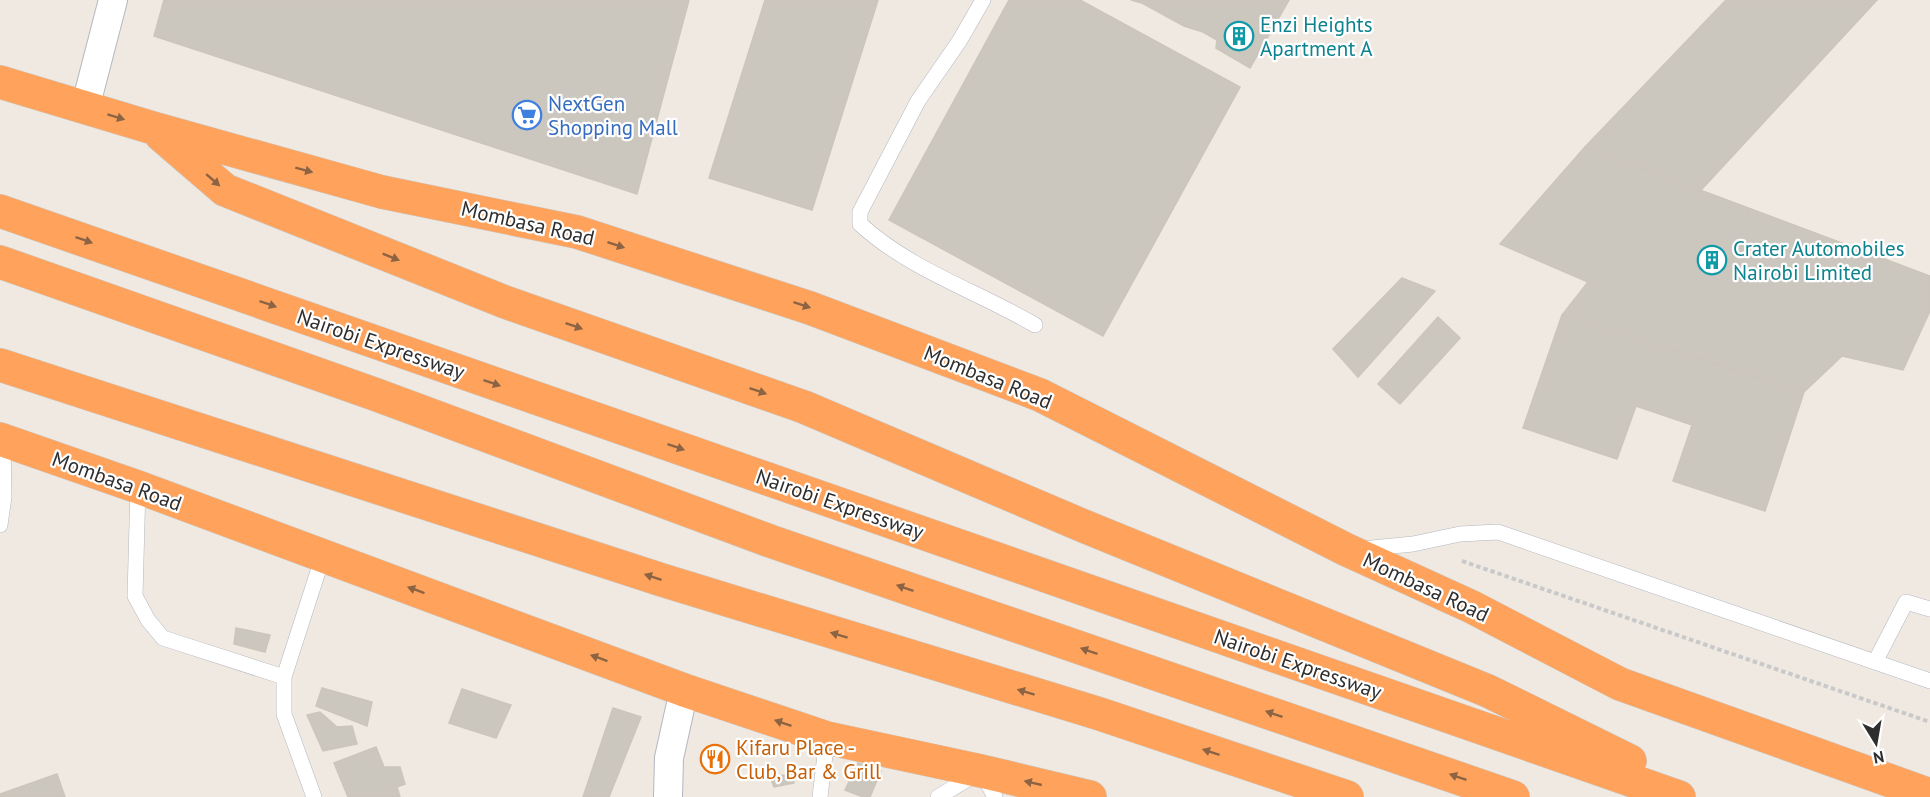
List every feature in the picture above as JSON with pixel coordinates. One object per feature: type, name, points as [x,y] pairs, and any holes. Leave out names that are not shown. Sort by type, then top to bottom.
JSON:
[{"type":"highway","name":"Mombasa Road","points":[[0,82],[153,128],[382,192],[577,232],[810,308],[1040,395],[1347,550],[1472,607],[1620,684],[1930,795]]},
{"type":"highway","points":[[153,128],[225,190],[505,302],[804,407],[1488,691],[1702,797]]},
{"type":"highway","name":"Nairobi Expressway","points":[[14,216],[1679,797]]},
{"type":"highway","points":[[4,263],[377,395],[770,541],[1513,797]]},
{"type":"highway","points":[[0,365],[662,580],[1100,714],[1347,797]]},
{"type":"highway","name":"Mombasa Road","points":[[1,440],[138,488],[684,690],[827,738],[988,784],[1090,797]]},
{"type":"street","points":[[85,108],[113,0]]},
{"type":"street","points":[[668,797],[669,758],[684,690]]},
{"type":"lane","points":[[983,0],[960,40],[918,101],[860,212],[860,224],[878,241],[921,267],[1035,324]]},
{"type":"lane","points":[[0,525],[4,497],[1,440]]},
{"type":"lane","points":[[138,488],[135,596],[148,620],[162,638],[284,677]]},
{"type":"lane","points":[[1347,550],[1413,544],[1460,534],[1498,532],[1930,681]]},
{"type":"lane","points":[[314,797],[284,714],[284,677],[323,556]]},
{"type":"lane","points":[[1875,662],[1905,602],[1930,609]]},
{"type":"lane","points":[[820,797],[827,738]]},
{"type":"lane","points":[[938,797],[988,784]]},
{"type":"path","points":[[1413,544],[1930,722]]},
{"type":"building","name":"NextGen Shopping Mall","points":[[164,0],[689,0],[637,194],[154,36]]},
{"type":"building","points":[[765,0],[878,0],[812,210],[709,178]]},
{"type":"building","points":[[1009,0],[1080,0],[1240,87],[1103,336],[889,220]]},
{"type":"building","name":"Enzi Heights Apartment A","points":[[1131,0],[1289,0],[1250,68],[1216,48],[1217,40],[1203,32],[1184,26],[1142,3]]},
{"type":"building","name":"Crater Automobiles Nairobi Limited","points":[[1726,0],[1877,0],[1701,190],[1585,147]]},
{"type":"building","name":"Crater Automobiles Nairobi Limited","points":[[1585,147],[1930,276],[1930,311],[1903,370],[1842,356],[1804,392],[1562,315],[1588,282],[1500,244]]},
{"type":"building","points":[[1402,278],[1435,291],[1358,377],[1333,349]]},
{"type":"building","points":[[1562,315],[1804,392],[1765,511],[1673,481],[1692,425],[1636,406],[1617,459],[1523,428]]},
{"type":"building","points":[[1438,317],[1460,338],[1400,404],[1378,384]]},
{"type":"building","points":[[236,628],[270,635],[265,652],[234,644]]},
{"type":"building","points":[[322,688],[372,702],[367,726],[316,706]]},
{"type":"building","points":[[462,689],[511,705],[496,738],[449,723]]},
{"type":"building","points":[[613,708],[641,717],[609,797],[583,797]]},
{"type":"building","points":[[320,712],[337,727],[352,726],[357,744],[323,751],[307,715]]},
{"type":"building","points":[[376,747],[384,767],[400,767],[405,784],[397,787],[400,797],[348,797],[334,763]]},
{"type":"building","points":[[858,763],[881,771],[870,797],[863,797],[845,790]]},
{"type":"building","points":[[57,774],[65,797],[0,797],[0,794]]},
{"type":"building","points":[[792,774],[794,783],[774,787],[770,777]]},
{"type":"place","name":"Enzi Heights Apartment A","points":[[1239,36]]},
{"type":"place","name":"NextGen Shopping Mall","points":[[527,115]]},
{"type":"place","name":"Crater Automobiles Nairobi Limited","points":[[1712,260]]},
{"type":"place","name":"Kifaru Place - Club, Bar & Grill","points":[[715,759]]}]
